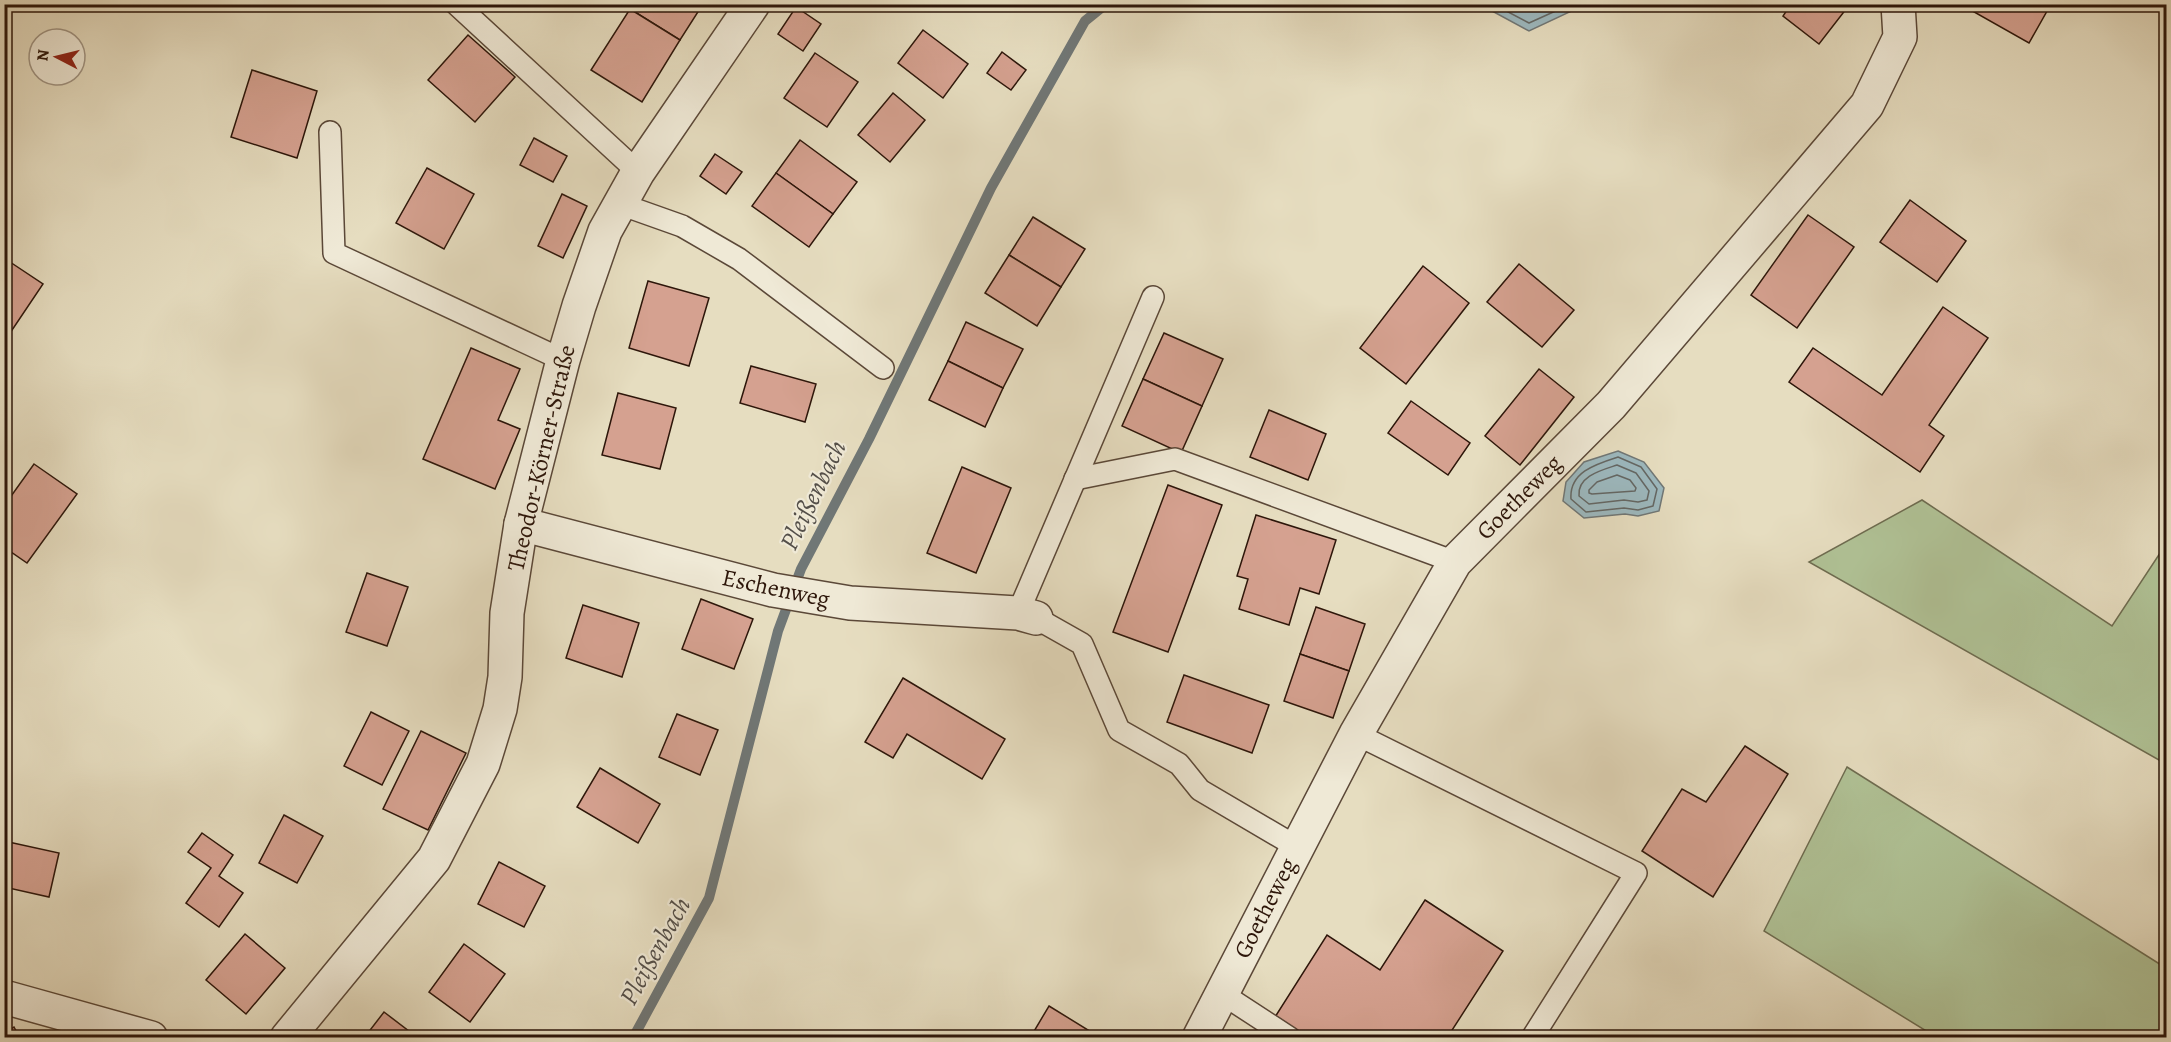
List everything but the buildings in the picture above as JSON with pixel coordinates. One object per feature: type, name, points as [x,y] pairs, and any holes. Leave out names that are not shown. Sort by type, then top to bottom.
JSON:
[{"type":"street","name":"Theodor-Körner-Straße","points":[[286,1038],[434,859],[483,764],[500,709],[504,687],[507,613],[521,524],[563,360],[605,231],[638,172],[753,4]]},
{"type":"street","name":"Goetheweg","points":[[1199,1038],[1356,734],[1455,562],[1611,405],[1867,105],[1900,37],[1898,4]]},
{"type":"street","name":"Eschenweg","points":[[521,524],[773,590],[850,603],[1027,616]]},
{"type":"street","points":[[4,997],[151,1038]]},
{"type":"lane","points":[[456,4],[638,172]]},
{"type":"lane","points":[[330,132],[334,253],[563,360]]},
{"type":"lane","points":[[620,204],[682,226],[739,259],[883,368]]},
{"type":"lane","points":[[1153,297],[1075,479],[1027,616],[1082,644],[1119,730],[1179,764],[1200,790],[1296,847]]},
{"type":"lane","points":[[1075,479],[1175,459],[1455,562]]},
{"type":"lane","points":[[1356,734],[1636,873],[1532,1038]]},
{"type":"lane","points":[[1221,993],[1290,1038]]},
{"type":"green space","points":[[1922,500],[2112,626],[2166,544],[2166,764],[1809,562]]},
{"type":"green space","points":[[1847,767],[2166,968],[2166,1037],[1936,1037],[1764,931]]},
{"type":"water","points":[[1481,5],[1576,5],[1578,8],[1529,31]]},
{"type":"water","points":[[1618,451],[1644,462],[1664,488],[1659,511],[1638,516],[1625,514],[1584,518],[1563,501],[1566,482],[1584,462]]},
{"type":"waterway","name":"Pleißenbach","points":[[633,1038],[709,898],[778,631],[801,569],[869,439],[991,188],[1085,21],[1106,4]]}]
